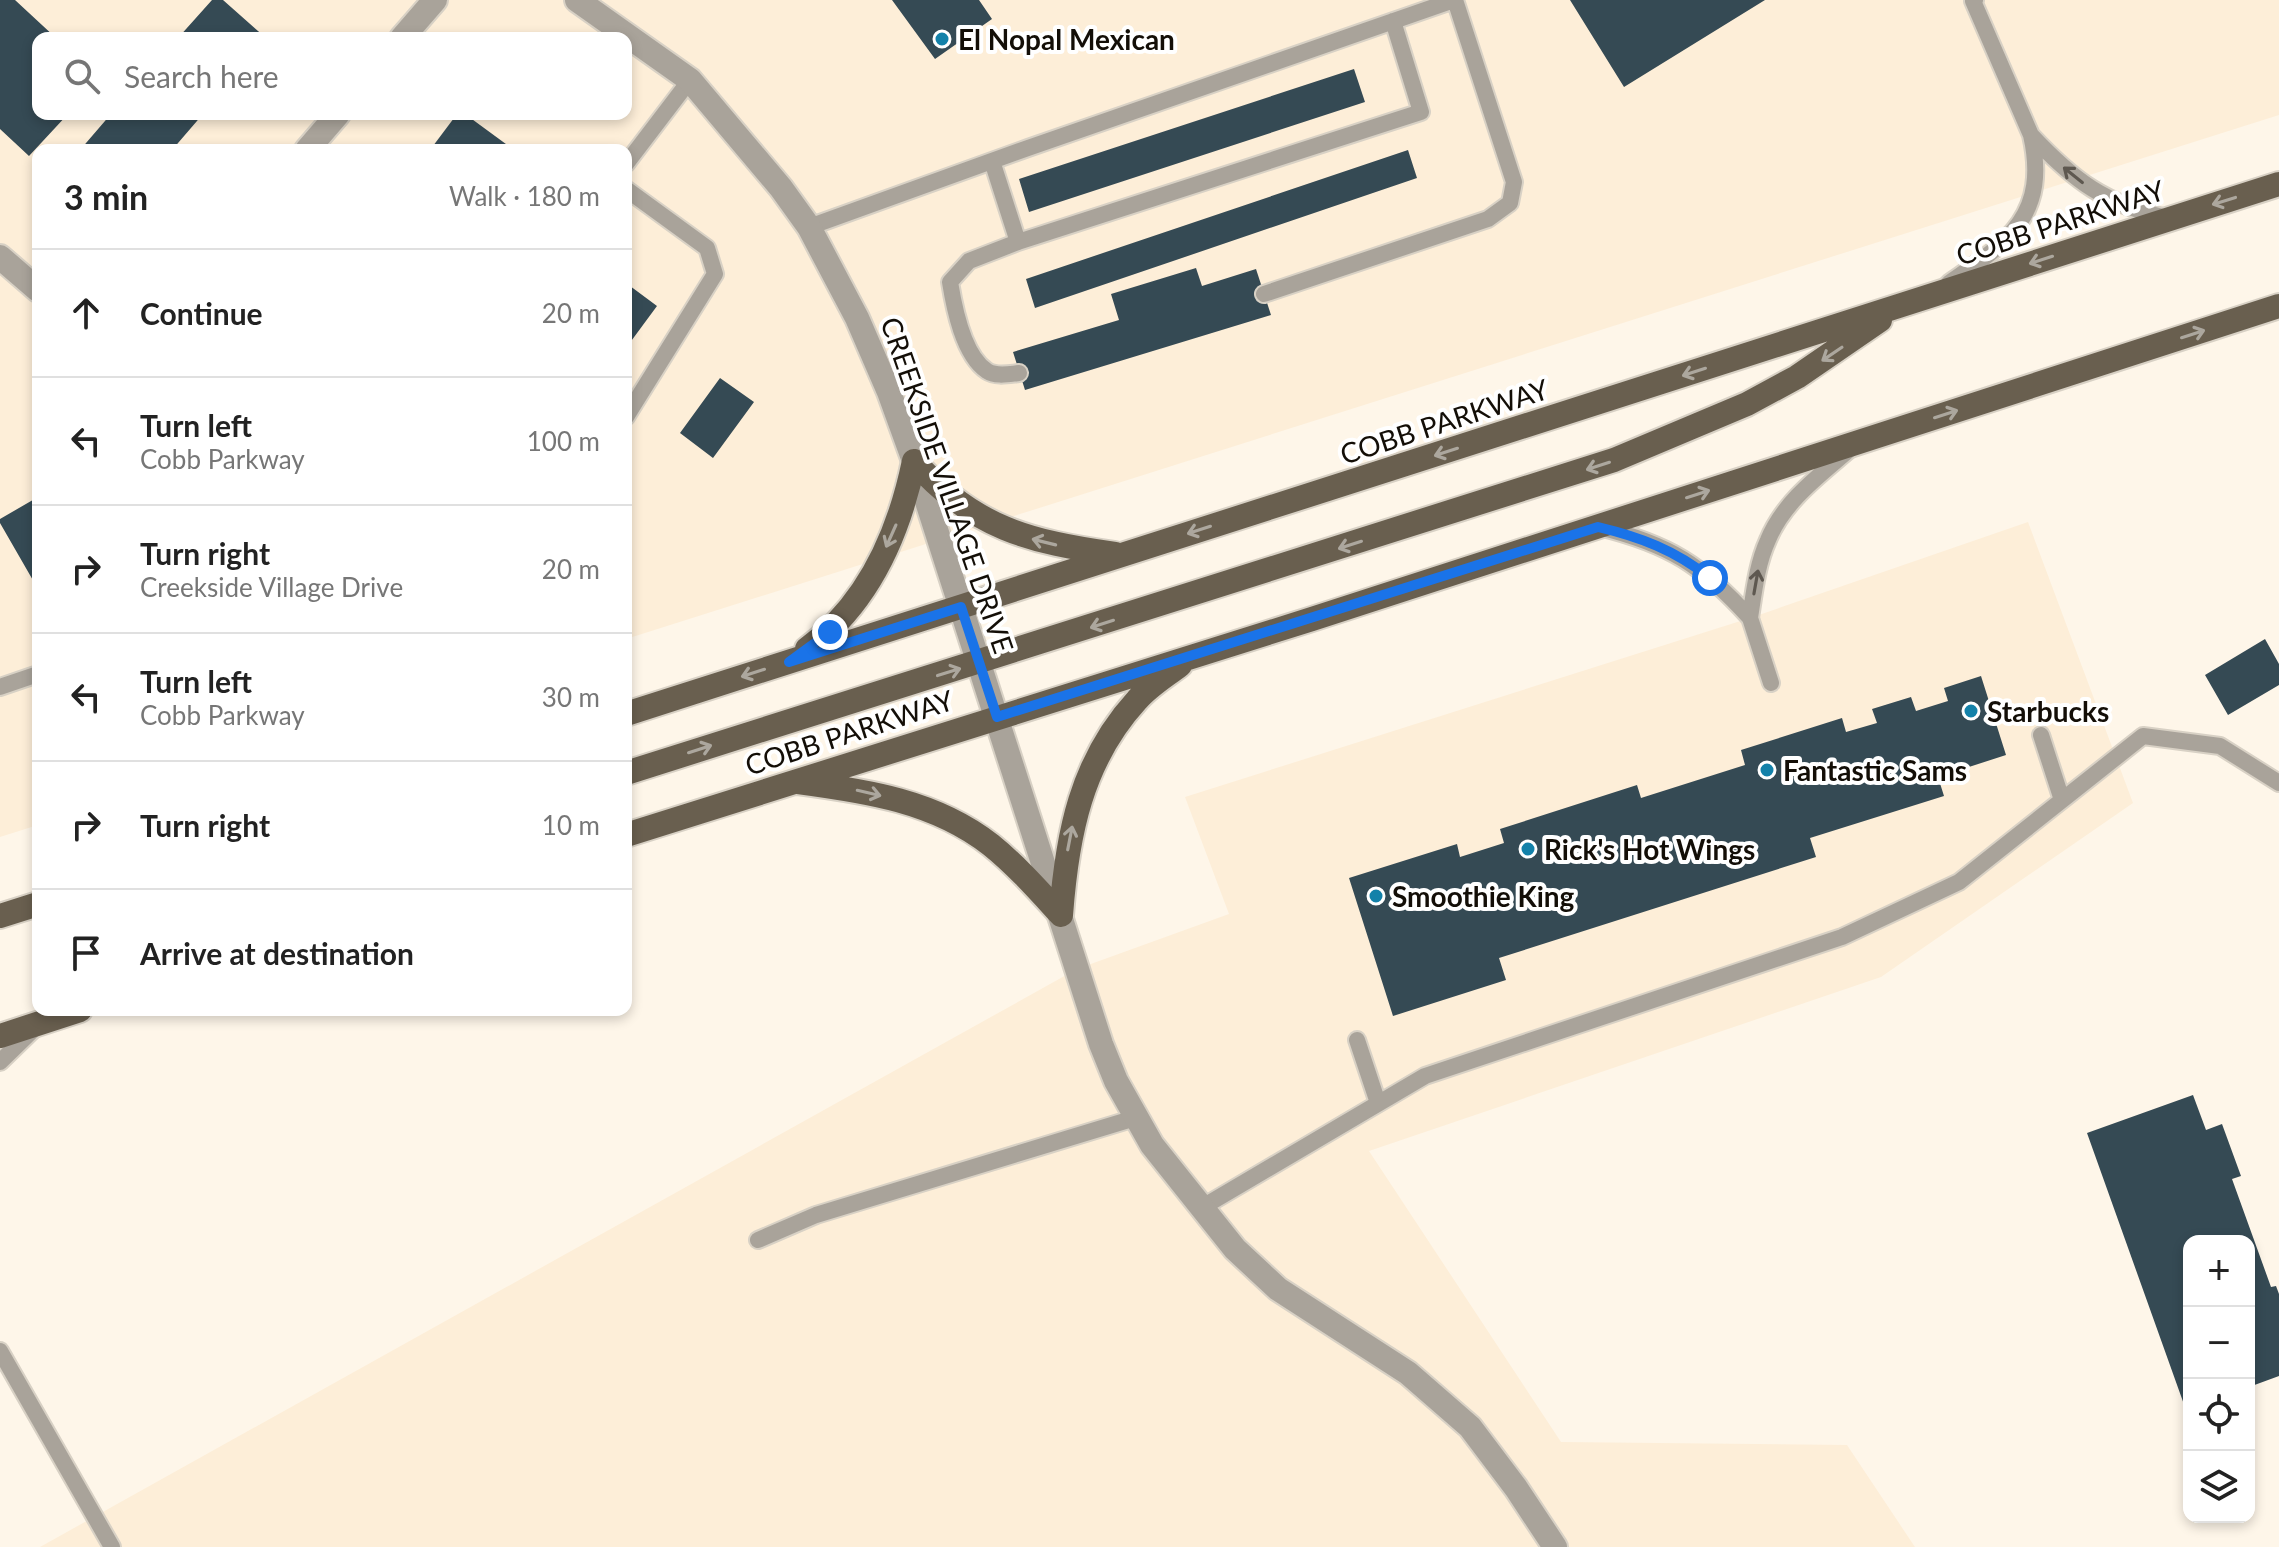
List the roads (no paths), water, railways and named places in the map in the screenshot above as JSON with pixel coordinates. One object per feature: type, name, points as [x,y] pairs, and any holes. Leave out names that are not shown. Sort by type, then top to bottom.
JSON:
[{"type":"main road","name":"COBB PARKWAY","points":[[632,712],[2279,184]]},
{"type":"main road","name":"COBB PARKWAY","points":[[632,833],[1598,527],[2279,306]]},
{"type":"main road","points":[[632,771],[1614,460],[1747,404],[1797,377],[1895,309]]},
{"type":"main road","points":[[914,461],[956,503],[986,520],[1038,541],[1121,555]]},
{"type":"main road","points":[[789,662],[830,632],[870,580],[906,498],[914,461]]},
{"type":"main road","points":[[1061,915],[1072,824],[1094,761],[1108,735],[1139,697],[1192,656]]},
{"type":"main road","points":[[792,781],[862,791],[912,803],[957,822],[990,845],[1061,915]]},
{"type":"main road","points":[[0,916],[32,906]]},
{"type":"main road","points":[[0,1036],[61,1016]]},
{"type":"street","points":[[407,32],[435,0]]},
{"type":"street","name":"CREEKSIDE VILLAGE DRIVE","points":[[577,0],[622,32]]},
{"type":"street","name":"CREEKSIDE VILLAGE DRIVE","points":[[632,39],[690,80],[781,188],[809,227],[857,318],[914,461],[1101,1044],[1135,1118],[1152,1145],[1235,1249],[1278,1289],[1408,1373],[1470,1427],[1555,1547]]},
{"type":"street","points":[[312,144],[333,120]]},
{"type":"street","points":[[0,257],[32,285]]},
{"type":"lane","points":[[809,227],[1455,0],[1514,182],[1510,203],[1488,219],[1264,294]]},
{"type":"lane","points":[[1929,297],[1993,253],[2018,227],[2036,184],[2038,163],[2031,135],[1975,0]]},
{"type":"lane","points":[[1019,373],[1003,375],[988,371],[972,354],[955,312],[950,282],[969,261],[1018,242],[1421,112],[1393,21]]},
{"type":"lane","points":[[632,156],[690,80]]},
{"type":"lane","points":[[2031,135],[2089,188],[2117,204],[2168,218]]},
{"type":"lane","points":[[992,161],[1018,242]]},
{"type":"lane","points":[[632,193],[707,248],[715,274],[632,407]]},
{"type":"lane","points":[[1750,618],[1758,569],[1780,517],[1802,491],[1857,443]]},
{"type":"lane","points":[[1598,527],[1667,548],[1710,578],[1750,618],[1771,683]]},
{"type":"lane","points":[[2,684],[32,676]]},
{"type":"lane","points":[[2041,735],[2062,800]]},
{"type":"lane","points":[[1201,1208],[1425,1076],[1842,937],[1959,882],[2143,736],[2220,746],[2279,783]]},
{"type":"lane","points":[[0,1062],[39,1023]]},
{"type":"lane","points":[[1357,1040],[1378,1103]]},
{"type":"lane","points":[[758,1240],[816,1215],[1135,1118]]},
{"type":"lane","points":[[0,1351],[112,1547]]},
{"type":"place","name":"El Nopal Mexican","points":[[942,39]]},
{"type":"place","name":"Starbucks","points":[[1971,711]]},
{"type":"place","name":"Fantastic Sams","points":[[1767,770]]},
{"type":"place","name":"Rick's Hot Wings","points":[[1528,849]]},
{"type":"place","name":"Smoothie King","points":[[1376,896]]}]
